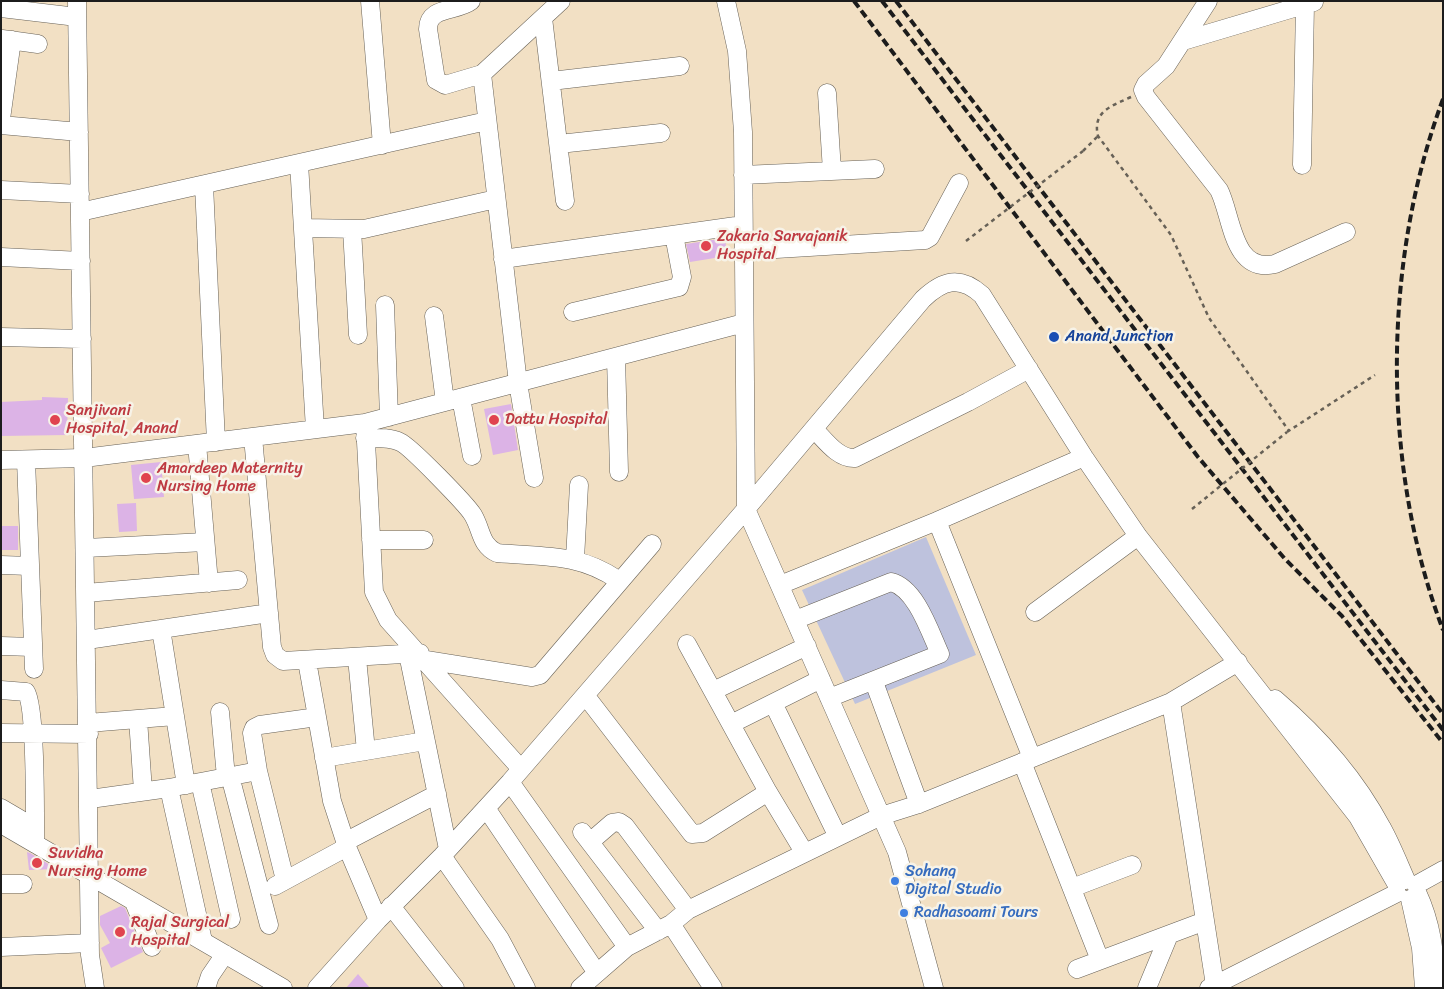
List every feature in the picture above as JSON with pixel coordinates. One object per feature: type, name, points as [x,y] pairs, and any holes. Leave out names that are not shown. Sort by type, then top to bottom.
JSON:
[{"type":"street","points":[[370,1],[382,145]]},
{"type":"street","points":[[471,1],[458,9],[433,14],[428,21],[436,80],[440,84],[445,85],[482,74],[561,1]]},
{"type":"street","points":[[726,1],[737,51],[742,132],[746,509],[897,852],[934,988]]},
{"type":"street","points":[[1208,1],[1166,66],[1146,84],[1143,90],[1219,190],[1226,203],[1236,244],[1244,255],[1265,266],[1346,232]]},
{"type":"street","points":[[1183,41],[1311,3],[1302,164]]},
{"type":"street","points":[[1,8],[77,9],[90,799],[90,943],[95,988]]},
{"type":"street","points":[[543,18],[565,201]]},
{"type":"street","points":[[1,119],[6,40],[38,44]]},
{"type":"street","points":[[551,81],[680,66]]},
{"type":"street","points":[[482,74],[518,383],[534,478]]},
{"type":"street","points":[[827,93],[832,171]]},
{"type":"street","points":[[80,212],[487,121]]},
{"type":"street","points":[[1,125],[79,132]]},
{"type":"street","points":[[559,144],[661,133]]},
{"type":"street","points":[[299,164],[315,429]]},
{"type":"street","points":[[742,174],[875,169]]},
{"type":"street","points":[[743,251],[925,240],[930,237],[959,183]]},
{"type":"street","points":[[204,185],[216,442]]},
{"type":"street","points":[[1,190],[80,194]]},
{"type":"street","points":[[303,228],[364,229],[496,199]]},
{"type":"street","points":[[504,259],[742,225]]},
{"type":"street","points":[[352,229],[358,335]]},
{"type":"street","points":[[573,312],[679,286],[682,277],[674,235]]},
{"type":"street","points":[[1,257],[81,261]]},
{"type":"street","points":[[317,988],[391,906],[445,852],[516,775],[746,509],[923,299],[936,287],[949,282],[973,286],[982,295],[1084,456],[1138,536],[1358,817],[1407,889],[1427,912],[1435,952],[1436,988]]},
{"type":"street","points":[[385,305],[389,417]]},
{"type":"street","points":[[434,316],[453,400],[472,456]]},
{"type":"street","points":[[365,430],[389,417],[744,324]]},
{"type":"street","points":[[1,337],[82,339]]},
{"type":"street","points":[[616,357],[619,472]]},
{"type":"street","points":[[814,429],[841,455],[855,458],[968,402],[1028,369]]},
{"type":"street","points":[[1,460],[84,458],[315,429],[365,430],[408,446],[473,514],[483,541],[489,549],[497,553],[575,559],[604,571],[618,580]]},
{"type":"street","points":[[365,430],[374,592],[380,607],[388,620],[516,775],[627,947]]},
{"type":"street","points":[[253,437],[272,647],[275,656],[283,661],[418,656],[532,677],[540,675],[618,580],[652,544]]},
{"type":"street","points":[[196,444],[209,583]]},
{"type":"street","points":[[780,585],[937,521],[1084,456]]},
{"type":"street","points":[[26,460],[34,669]]},
{"type":"street","points":[[575,559],[580,485]]},
{"type":"street","points":[[937,521],[1100,960]]},
{"type":"street","points":[[1035,612],[1138,536]]},
{"type":"street","points":[[371,540],[424,540]]},
{"type":"street","points":[[86,548],[205,542]]},
{"type":"street","points":[[1,565],[30,566]]},
{"type":"street","points":[[86,593],[238,580]]},
{"type":"street","points":[[795,620],[891,582],[901,584],[912,596],[940,654],[874,682],[829,698]]},
{"type":"street","points":[[87,640],[269,613]]},
{"type":"street","points":[[161,629],[185,785],[203,941]]},
{"type":"street","points":[[687,644],[768,792],[804,852]]},
{"type":"street","points":[[1,646],[33,647]]},
{"type":"street","points":[[713,691],[807,646]]},
{"type":"street","points":[[418,656],[426,741],[445,852],[500,938],[526,988]]},
{"type":"street","points":[[357,658],[366,751]]},
{"type":"street","points":[[308,661],[316,717],[332,802],[346,844],[378,920]]},
{"type":"street","points":[[580,988],[627,947],[664,928],[688,910],[804,852],[881,816],[919,804],[1171,702],[1238,662]]},
{"type":"street","points":[[731,724],[821,679]]},
{"type":"street","points":[[874,682],[919,804]]},
{"type":"street","points":[[1,690],[26,692],[28,695],[33,733],[35,836]]},
{"type":"street","points":[[585,695],[692,834],[703,833],[768,792]]},
{"type":"street","points":[[1171,702],[1205,921],[1212,986],[1443,870]]},
{"type":"street","points":[[773,703],[838,836]]},
{"type":"street","points":[[220,712],[228,776],[269,924]]},
{"type":"street","points":[[1,733],[88,729],[138,719],[175,716]]},
{"type":"street","points":[[285,880],[258,771],[252,733],[254,728],[260,725],[316,717]]},
{"type":"street","points":[[138,719],[143,792]]},
{"type":"street","points":[[324,758],[426,741]]},
{"type":"street","points":[[90,799],[143,792],[258,771]]},
{"type":"street","points":[[185,785],[232,919]]},
{"type":"street","points":[[261,893],[436,794]]},
{"type":"street","points":[[1,808],[35,836],[91,876],[283,988]]},
{"type":"street","points":[[486,808],[597,973]]},
{"type":"street","points":[[688,910],[625,826],[619,822],[612,823],[586,837],[713,988]]},
{"type":"street","points":[[1,824],[35,836]]},
{"type":"street","points":[[1072,888],[1132,865]]},
{"type":"street","points":[[1,884],[23,884]]},
{"type":"street","points":[[1407,889],[1421,948],[1424,988]]},
{"type":"street","points":[[134,902],[152,947]]},
{"type":"street","points":[[391,906],[455,988]]},
{"type":"street","points":[[1077,969],[1205,921]]},
{"type":"street","points":[[1147,988],[1169,934]]},
{"type":"street","points":[[1,947],[90,943]]},
{"type":"street","points":[[206,988],[210,976],[225,954]]},
{"type":"path","points":[[1143,90],[1110,107],[1098,117],[1095,125],[1098,136],[1171,235],[1209,318],[1288,431]]},
{"type":"path","points":[[966,241],[1083,151],[1098,136]]},
{"type":"path","points":[[1192,509],[1288,431],[1375,375]]},
{"type":"shaded area","points":[[926,537],[976,655],[855,704],[802,590]]},
{"type":"building","points":[[725,238],[727,256],[690,262],[686,244]]},
{"type":"building","points":[[42,397],[68,398],[67,435],[1,436],[1,402],[42,400]]},
{"type":"building","points":[[511,404],[518,450],[493,455],[484,409]]},
{"type":"building","points":[[161,462],[164,497],[134,499],[131,465]]},
{"type":"building","points":[[136,503],[137,531],[119,532],[117,504]]},
{"type":"building","points":[[1,526],[18,526],[18,550],[1,550]]},
{"type":"building","points":[[27,852],[30,853],[57,869],[29,870]]},
{"type":"building","points":[[121,906],[125,908],[143,952],[111,968],[101,948],[110,943],[100,925],[100,916]]},
{"type":"building","points":[[358,974],[370,988],[346,988]]},
{"type":"railway","points":[[854,1],[1198,457],[1285,559],[1342,616],[1443,743]]},
{"type":"railway","points":[[882,1],[1443,730]]},
{"type":"railway","points":[[896,1],[1443,714]]},
{"type":"railway","points":[[1443,99],[1423,162],[1409,228],[1400,296],[1397,364],[1400,433],[1408,501],[1423,567],[1443,630]]},
{"type":"place","name":"Zakaria Sarvajanik Hospital","points":[[706,246]]},
{"type":"place","name":"Anand Junction","points":[[1054,337]]},
{"type":"place","name":"Sanjivani Hospital, Anand","points":[[55,420]]},
{"type":"place","name":"Dattu Hospital","points":[[494,420]]},
{"type":"place","name":"Amardeep Maternity Nursing Home","points":[[146,478]]},
{"type":"place","name":"Suvidha Nursing Home","points":[[37,863]]},
{"type":"place","name":"Sohang Digital Studio","points":[[895,881]]},
{"type":"place","name":"Radhasoami Tours","points":[[904,913]]},
{"type":"place","name":"Rajal Surgical Hospital","points":[[120,932]]}]
